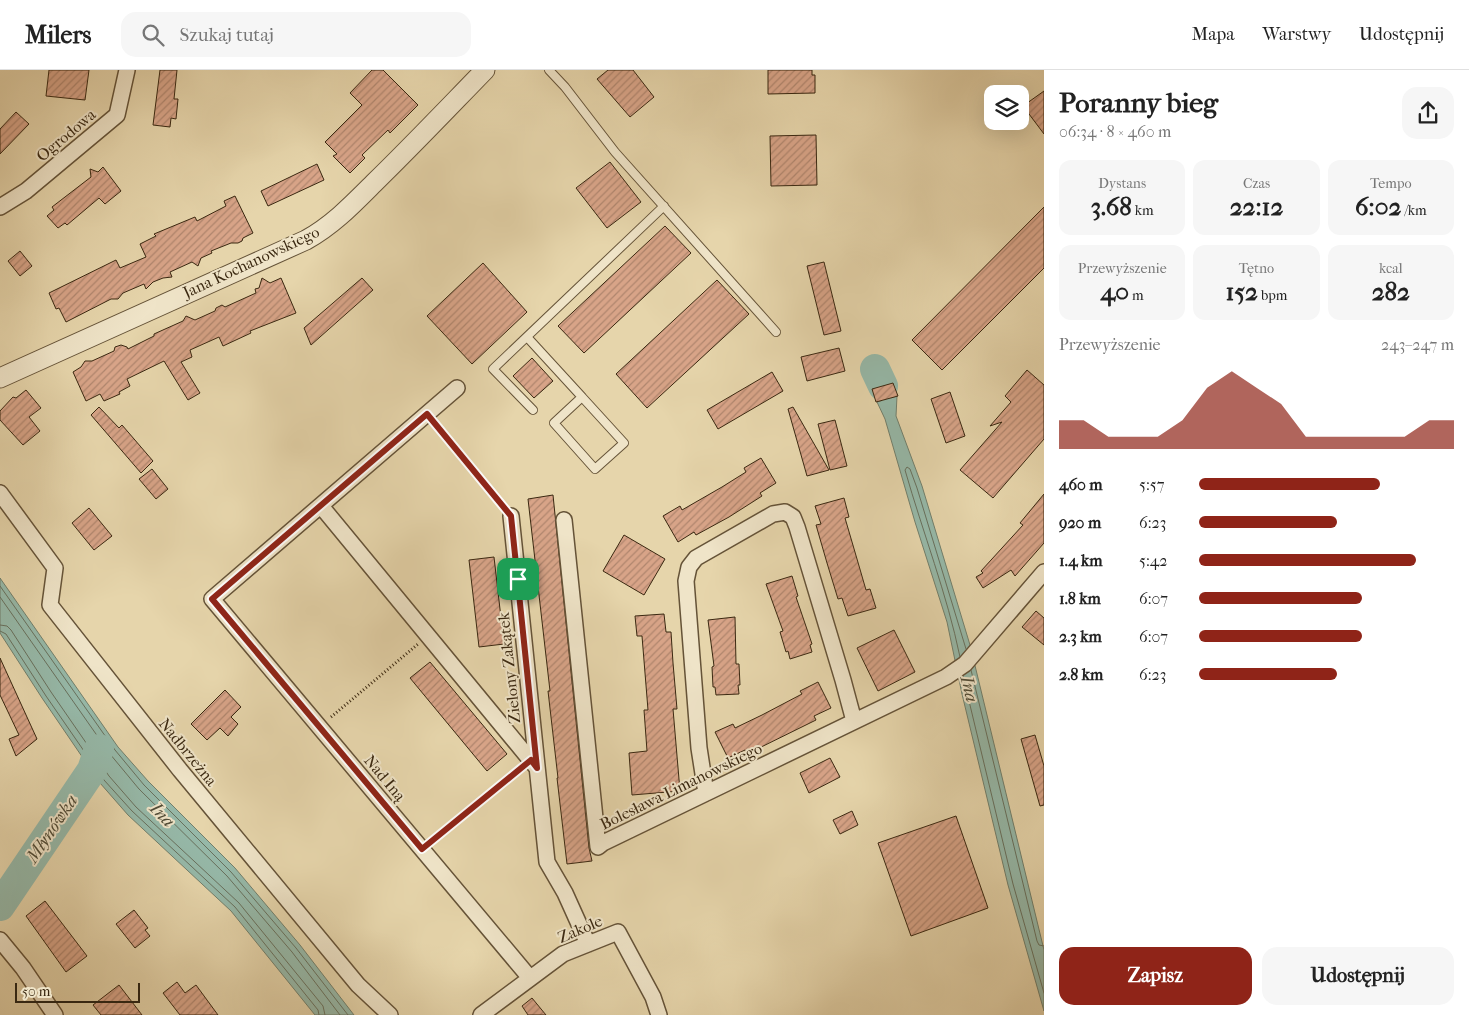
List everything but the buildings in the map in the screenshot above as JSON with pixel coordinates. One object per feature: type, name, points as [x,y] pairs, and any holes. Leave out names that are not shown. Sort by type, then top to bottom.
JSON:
[{"type":"street","name":"Ogrodowa","points":[[0,207],[26,191],[117,115],[127,70]]},
{"type":"street","name":"Jana Kochanowskiego","points":[[0,378],[306,240],[322,231],[384,174],[485,70]]},
{"type":"street","points":[[320,506],[457,388]]},
{"type":"street","name":"Nadbrzeżna","points":[[0,493],[54,568],[50,605],[88,656],[186,778],[358,985],[390,1015]]},
{"type":"street","name":"Nad Iną","points":[[320,506],[212,599],[530,978]]},
{"type":"street","name":"Zielony Zakątek","points":[[320,506],[534,764]]},
{"type":"street","points":[[706,793],[700,748],[686,581],[689,567],[696,558],[773,514],[785,512],[793,517],[797,527],[854,722]]},
{"type":"street","name":"Zielony Zakątek","points":[[511,516],[534,764],[547,862],[566,893],[588,944]]},
{"type":"street","name":"Bolesława Limanowskiego","points":[[564,520],[598,847],[603,842],[946,677],[965,664],[1044,572]]},
{"type":"street","name":"Zakole","points":[[481,1015],[563,954],[618,932],[653,997],[660,1015]]},
{"type":"street","points":[[0,940],[23,968],[55,1015]]},
{"type":"lane","points":[[549,70],[565,87],[615,152],[776,332]]},
{"type":"lane","points":[[533,410],[494,369],[664,206]]},
{"type":"lane","points":[[526,338],[582,397],[624,443],[595,469],[554,423],[582,397]]},
{"type":"path","points":[[427,414],[511,516]]},
{"type":"path","points":[[319,727],[428,636]]},
{"type":"path","points":[[422,849],[534,764]]},
{"type":"water","points":[[897,396],[896,416],[922,486],[970,645],[1044,950],[1044,1011],[1008,885],[962,694],[947,622],[885,419],[877,402]]},
{"type":"water","points":[[0,578],[118,747],[148,781],[235,868],[300,945],[354,1015],[315,1015],[231,911],[128,815],[100,783],[0,633]]},
{"type":"waterway","name":"Ina","points":[[875,369],[883,386]]},
{"type":"waterway","name":"Młynówka","points":[[0,906],[92,770],[99,749]]},
{"type":"route","points":[[427,414],[511,516],[518,579],[537,768],[531,760],[422,849],[212,599],[427,414]]}]
